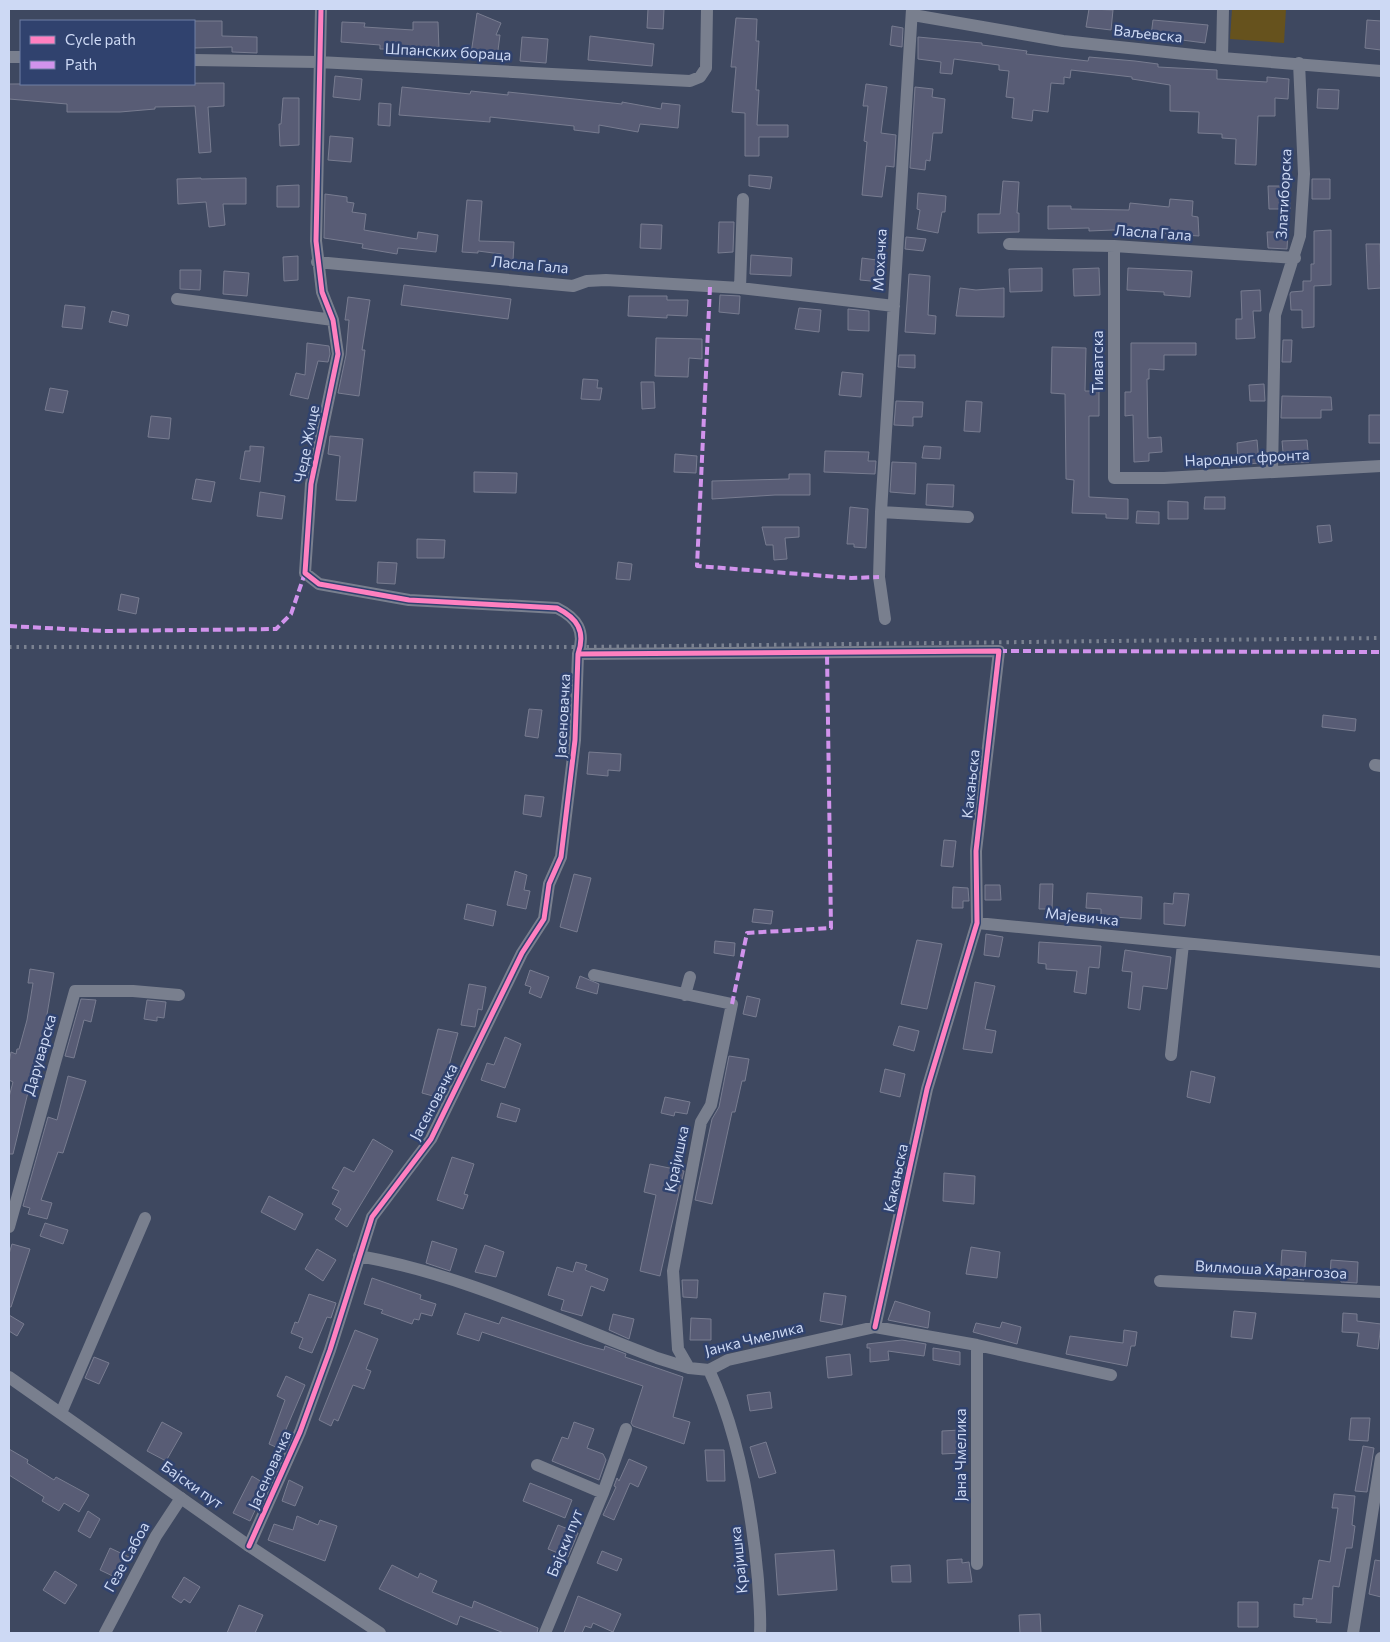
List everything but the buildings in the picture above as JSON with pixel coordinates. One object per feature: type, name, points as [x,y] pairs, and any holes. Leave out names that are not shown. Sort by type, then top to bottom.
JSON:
[{"type":"street","name":"Чеде Жице","points":[[320,9],[316,161],[317,262],[322,292],[333,320],[338,354],[311,484],[305,572],[319,584],[409,600],[557,608],[571,615],[578,624],[581,635],[578,654]]},
{"type":"street","name":"Шпанских бораца","points":[[195,60],[318,62],[690,81],[700,77],[706,68],[708,9]]},
{"type":"street","points":[[1222,58],[1223,9]]},
{"type":"street","name":"Ваљевска","points":[[913,12],[1064,41],[1222,58],[1381,71]]},
{"type":"street","name":"Мохачка","points":[[885,619],[879,577],[880,512],[913,12]]},
{"type":"street","name":"Златиборска","points":[[1272,472],[1275,315],[1295,258],[1300,236],[1304,174],[1299,63]]},
{"type":"street","points":[[740,288],[743,199]]},
{"type":"street","name":"Ласла Гала","points":[[1009,244],[1114,246],[1295,258]]},
{"type":"street","name":"Тиватска","points":[[1114,246],[1114,478]]},
{"type":"street","name":"Ласла Гала","points":[[317,262],[573,286],[587,281],[606,280],[740,288],[894,306]]},
{"type":"street","points":[[177,299],[333,320]]},
{"type":"street","name":"Народног фронта","points":[[1114,478],[1381,466]]},
{"type":"street","points":[[880,512],[968,517]]},
{"type":"street","name":"Какањска","points":[[578,654],[999,651],[976,850],[977,923],[927,1090],[875,1327]]},
{"type":"street","name":"Јасеновачка","points":[[250,1546],[300,1432],[330,1350],[372,1217],[431,1139],[522,954],[544,919],[548,884],[562,857],[575,740],[578,654]]},
{"type":"street","name":"Мајевичка","points":[[977,923],[1381,962]]},
{"type":"street","points":[[1171,1055],[1183,944]]},
{"type":"street","name":"Крајишка","points":[[594,975],[732,1004],[710,1106],[701,1122],[673,1270],[678,1349],[689,1368]]},
{"type":"street","points":[[685,995],[690,977]]},
{"type":"street","name":"Даруварска","points":[[9,1227],[75,991],[133,991],[178,995]]},
{"type":"street","points":[[61,1413],[145,1218]]},
{"type":"street","name":"Јанка Чмелика","points":[[359,1256],[404,1264],[457,1281],[640,1352],[689,1368],[709,1370],[728,1360],[875,1327],[977,1346],[1110,1375]]},
{"type":"street","name":"Вилмоша Харангозоа","points":[[1160,1281],[1381,1292]]},
{"type":"street","name":"Јана Чмелика","points":[[977,1346],[977,1564]]},
{"type":"street","name":"Крајишка","points":[[709,1370],[717,1386],[740,1465],[754,1537],[760,1633]]},
{"type":"street","name":"Бајски пут","points":[[9,1377],[250,1546],[380,1633]]},
{"type":"street","name":"Бајски пут","points":[[545,1633],[603,1493],[626,1429]]},
{"type":"street","points":[[1353,1633],[1381,1458]]},
{"type":"street","points":[[537,1465],[603,1493]]},
{"type":"street","name":"Гезе Сабоа","points":[[105,1633],[156,1536],[181,1498]]},
{"type":"shaded area","points":[[1232,9],[1286,9],[1284,43],[1230,39]]},
{"type":"railway","points":[[9,647],[581,647],[1381,638]]},
{"type":"marked path","points":[[710,287],[697,566],[851,578],[879,577]]},
{"type":"marked path","points":[[9,626],[104,631],[276,629],[291,614],[305,573]]},
{"type":"marked path","points":[[999,651],[1381,652]]},
{"type":"marked path","points":[[732,1004],[747,933],[831,928],[827,653]]},
{"type":"cycle path","points":[[249,1546],[300,1432],[330,1350],[372,1217],[431,1139],[522,953],[544,919],[549,884],[561,857],[575,740],[578,654],[581,639],[575,621],[557,608],[409,600],[319,584],[305,573],[311,484],[338,354],[333,320],[322,292],[316,241],[321,9]]},
{"type":"cycle path","points":[[578,654],[999,651],[976,851],[977,923],[927,1089],[875,1327]]}]
